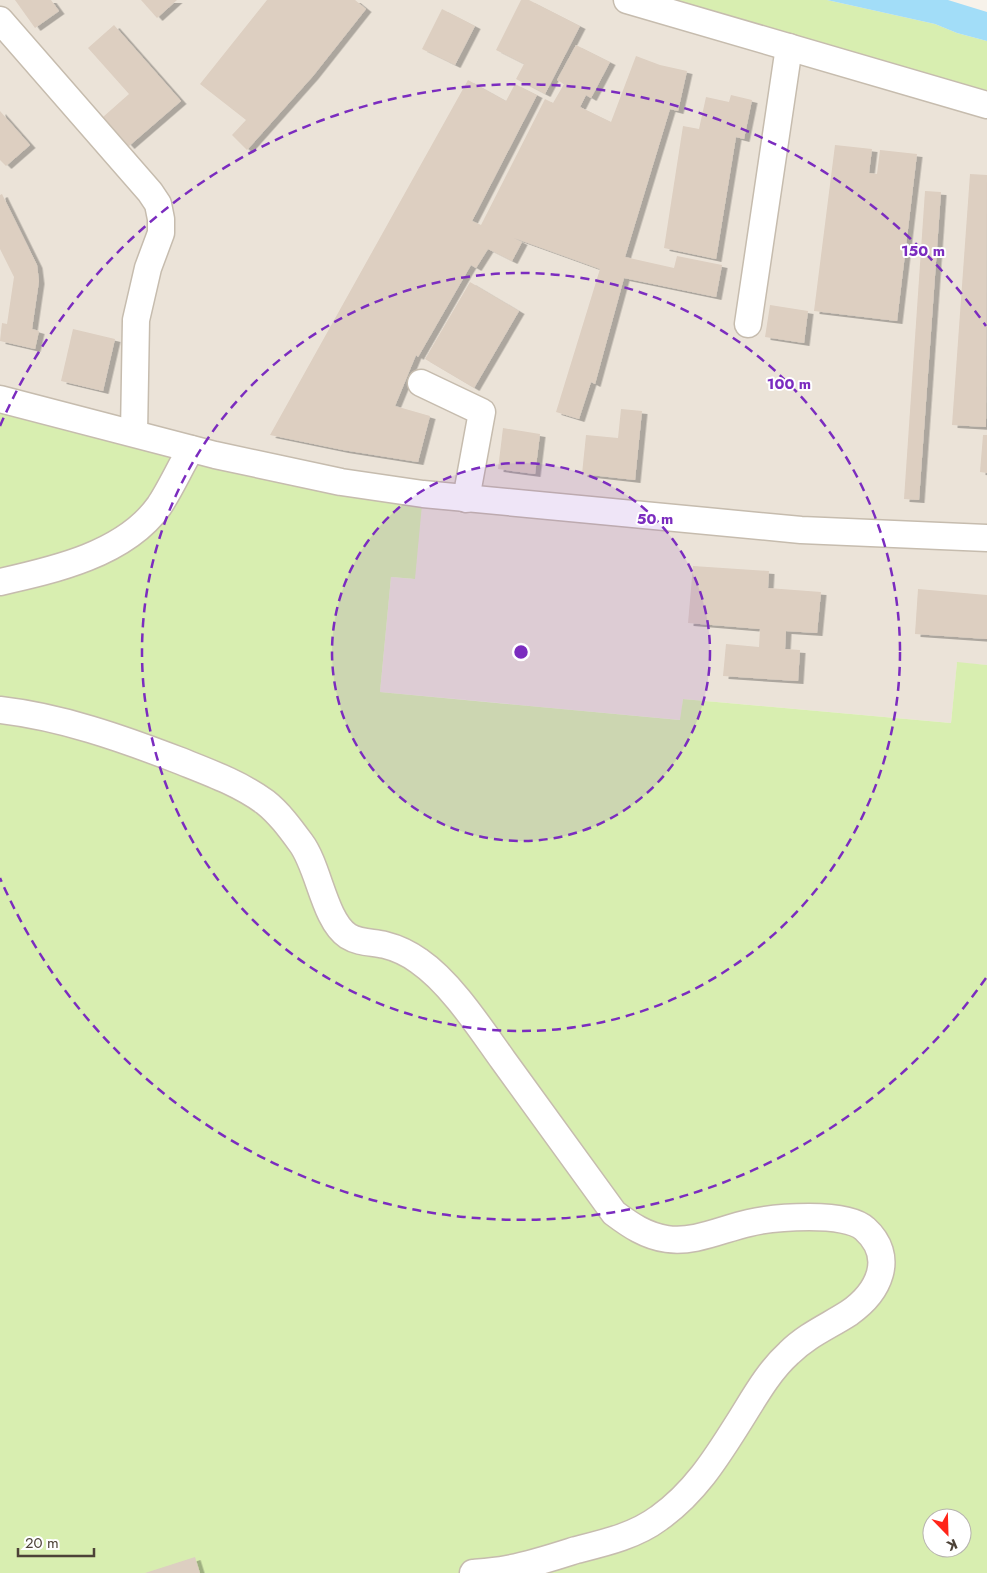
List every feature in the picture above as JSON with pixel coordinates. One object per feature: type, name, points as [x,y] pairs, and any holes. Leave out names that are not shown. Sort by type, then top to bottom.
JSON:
[{"type":"street","points":[[627,0],[987,104]]},
{"type":"street","points":[[0,20],[150,192],[158,204],[161,219],[160,233],[148,268],[136,320],[134,433]]},
{"type":"street","points":[[748,324],[789,47]]},
{"type":"street","points":[[420,383],[482,412],[466,499]]},
{"type":"street","points":[[0,399],[215,455],[341,482],[466,499],[801,530],[987,538]]},
{"type":"street","points":[[0,582],[45,572],[108,548],[138,529],[159,506],[191,448]]},
{"type":"street","points":[[0,710],[83,728],[140,746],[233,784],[266,803],[285,821],[303,846],[316,872],[334,921],[347,936],[401,950],[421,962],[442,981],[469,1013],[614,1213],[632,1227],[651,1235],[668,1239],[690,1239],[751,1222],[783,1218],[841,1218],[864,1227],[875,1240],[882,1253],[882,1270],[870,1294],[849,1312],[816,1331],[789,1353],[766,1380],[707,1472],[684,1497],[658,1519],[633,1533],[598,1544],[508,1569],[473,1573]]},
{"type":"shaded area","points":[[0,0],[627,0],[987,105],[987,665],[957,663],[951,723],[683,699],[681,720],[380,692],[391,577],[414,579],[0,399]]},
{"type":"green space","points":[[627,0],[827,0],[935,24],[957,33],[987,41],[987,105]]},
{"type":"green space","points":[[0,399],[423,494],[415,579],[391,577],[380,692],[680,720],[683,699],[951,723],[957,662],[987,665],[987,1573],[0,1573]]},
{"type":"water","points":[[827,0],[948,0],[987,12],[987,41],[957,33],[935,24]]},
{"type":"building","points":[[15,0],[51,0],[59,11],[35,28]]},
{"type":"building","points":[[141,0],[177,0],[157,18]]},
{"type":"building","points":[[267,0],[355,0],[366,9],[313,76],[247,150],[232,135],[246,120],[200,84]]},
{"type":"building","points":[[521,0],[529,0],[580,26],[545,94],[516,79],[524,64],[496,50]]},
{"type":"building","points":[[442,9],[475,26],[455,65],[422,49]]},
{"type":"building","points":[[114,25],[181,101],[129,146],[103,117],[129,94],[88,48]]},
{"type":"building","points":[[576,45],[610,62],[591,98],[586,95],[580,107],[611,122],[636,56],[660,65],[687,71],[678,111],[670,109],[625,257],[674,268],[677,256],[722,265],[716,297],[624,278],[595,384],[591,382],[579,419],[556,412],[600,269],[514,238],[522,242],[512,261],[488,249],[476,268],[471,265],[418,357],[416,355],[395,406],[430,416],[418,462],[343,450],[270,435],[468,80],[506,101],[515,84],[537,95],[472,221],[481,225],[545,99],[553,103],[564,84],[557,80]]},
{"type":"building","points":[[731,95],[752,100],[744,139],[736,137],[716,259],[664,248],[683,126],[699,129],[706,97],[729,102]]},
{"type":"building","points":[[0,111],[30,145],[6,166],[0,160]]},
{"type":"building","points":[[835,145],[872,149],[869,173],[877,174],[880,150],[917,154],[897,321],[814,311]]},
{"type":"building","points":[[970,174],[987,175],[986,427],[952,425]]},
{"type":"building","points":[[925,191],[941,192],[919,500],[904,499]]},
{"type":"building","points":[[2,194],[37,265],[39,281],[32,329],[39,331],[35,349],[0,341],[2,323],[7,324],[14,277],[0,249],[0,195]]},
{"type":"building","points":[[470,282],[519,311],[474,388],[425,359]]},
{"type":"building","points":[[770,305],[808,311],[804,343],[765,337]]},
{"type":"building","points":[[73,329],[115,339],[103,391],[61,381]]},
{"type":"building","points":[[621,409],[642,411],[635,480],[582,474],[586,435],[618,438]]},
{"type":"building","points":[[503,428],[540,434],[535,474],[498,469]]},
{"type":"building","points":[[983,435],[987,435],[987,473],[980,472]]},
{"type":"building","points":[[693,566],[769,571],[768,588],[821,592],[817,633],[786,631],[785,649],[800,650],[798,681],[723,676],[726,644],[759,647],[760,629],[688,623]]},
{"type":"building","points":[[918,589],[987,595],[987,639],[915,634]]},
{"type":"building","points":[[195,1557],[200,1573],[145,1573]]}]
